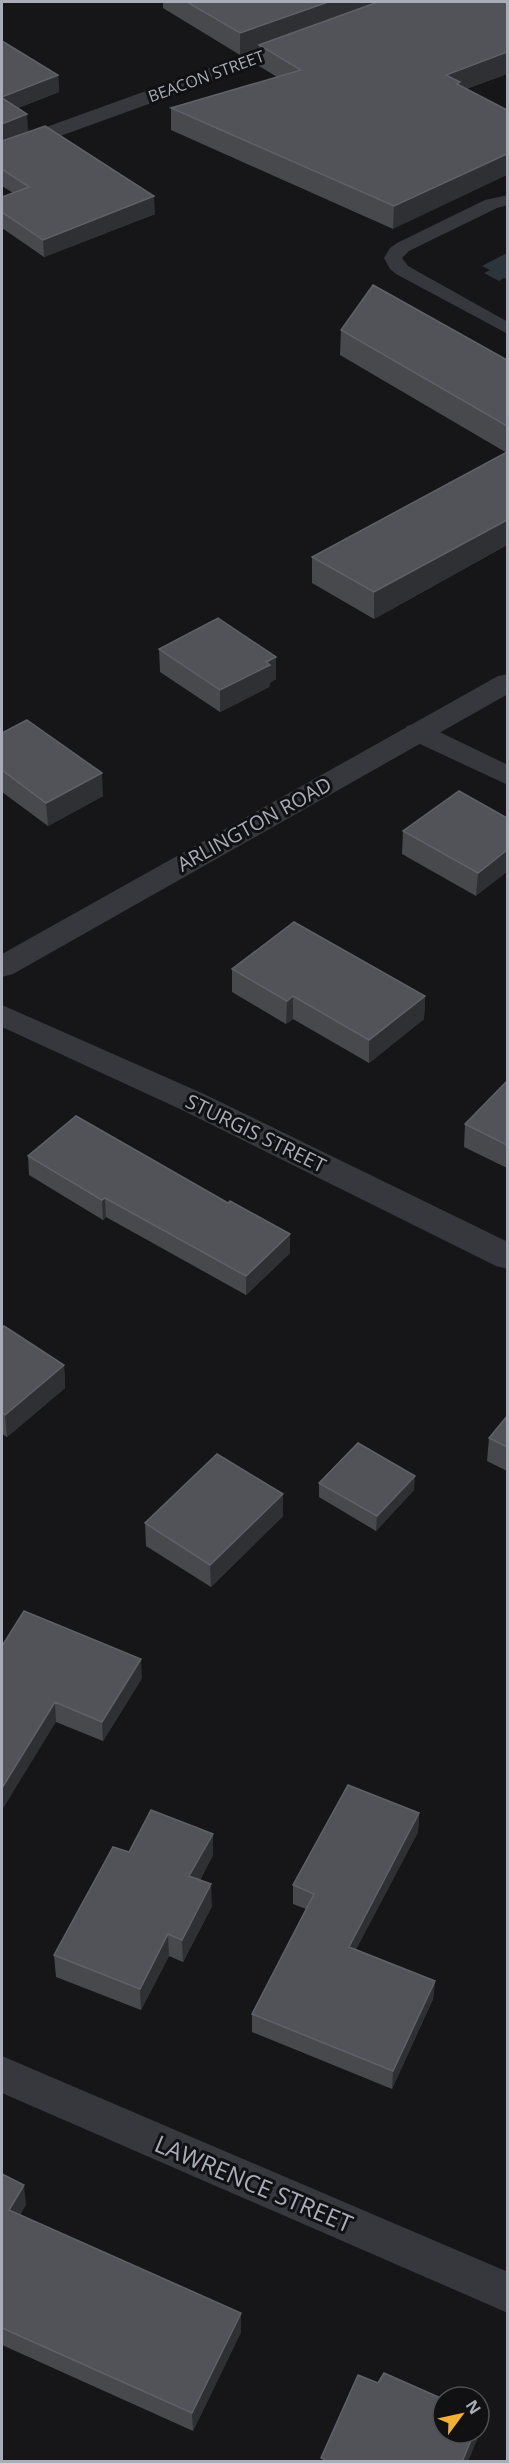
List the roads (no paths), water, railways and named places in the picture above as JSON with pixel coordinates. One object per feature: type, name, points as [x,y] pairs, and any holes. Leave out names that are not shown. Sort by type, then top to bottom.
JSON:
[{"type":"street","name":"BEACON STREET","points":[[2,150],[324,33]]},
{"type":"street","name":"ARLINGTON ROAD","points":[[2,967],[507,682]]},
{"type":"street","points":[[417,732],[507,776]]},
{"type":"street","name":"STURGIS STREET","points":[[2,1015],[193,1102],[507,1257]]},
{"type":"street","name":"LAWRENCE STREET","points":[[2,2074],[507,2293]]},
{"type":"lane","points":[[507,200],[492,204],[403,247],[396,252],[393,258],[402,270],[507,329]]}]
